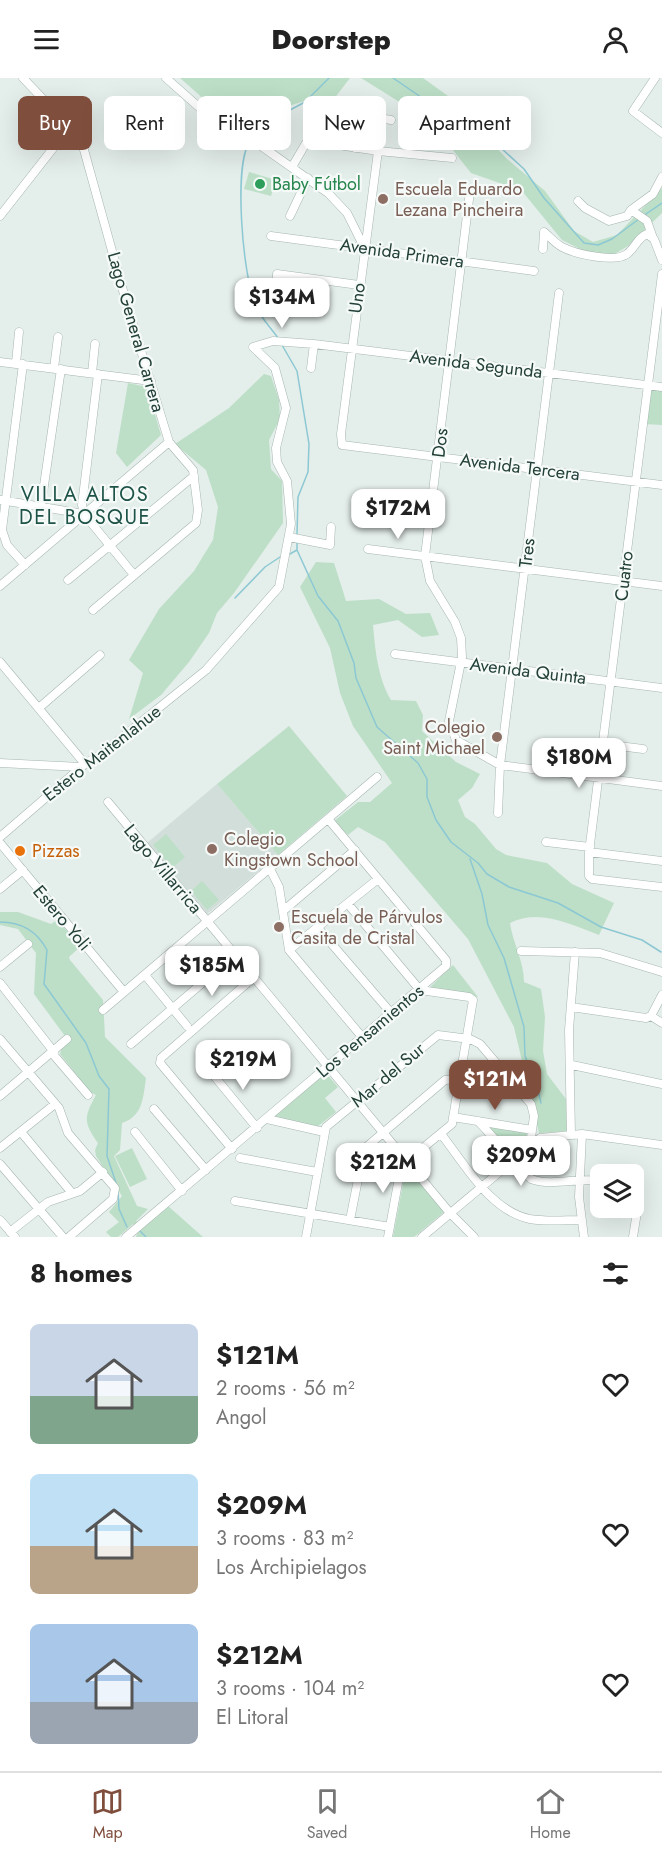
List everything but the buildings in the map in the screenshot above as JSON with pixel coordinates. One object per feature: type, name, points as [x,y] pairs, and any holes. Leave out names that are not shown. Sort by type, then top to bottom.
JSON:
[{"type":"street","name":"Lago General Carrera","points":[[23,78],[41,96]]},
{"type":"street","points":[[166,78],[210,117],[254,141],[328,193],[347,213],[364,247]]},
{"type":"street","points":[[655,78],[633,111],[662,133]]},
{"type":"street","points":[[386,119],[391,120]]},
{"type":"street","points":[[1,212],[51,150]]},
{"type":"street","name":"Lago General Carrera","points":[[84,150],[169,442],[193,470],[198,510],[196,523],[134,575]]},
{"type":"street","points":[[292,167],[303,150]]},
{"type":"street","points":[[370,150],[452,158]]},
{"type":"street","name":"Uno","points":[[342,445],[358,285],[378,151]]},
{"type":"street","points":[[578,201],[585,208],[609,221],[627,216],[631,210],[653,194],[662,177]]},
{"type":"street","points":[[290,216],[308,178]]},
{"type":"street","name":"Dos","points":[[470,191],[425,556],[430,581],[459,632],[461,663],[450,709],[451,732],[459,743],[500,765]]},
{"type":"street","points":[[631,210],[647,220],[662,260]]},
{"type":"street","points":[[543,249],[544,232],[562,248],[593,256],[617,258],[628,254],[640,237],[648,234],[654,239]]},
{"type":"street","name":"Avenida Primera","points":[[271,236],[534,271]]},
{"type":"street","points":[[276,285],[277,274],[358,285]]},
{"type":"street","name":"Cuatro","points":[[662,274],[589,850],[590,878],[662,887]]},
{"type":"street","name":"Tres","points":[[498,813],[500,765],[560,293]]},
{"type":"street","points":[[19,332],[19,363],[2,500],[3,537],[10,550],[25,565]]},
{"type":"street","points":[[41,506],[58,368],[58,337]]},
{"type":"street","name":"Avenida Segunda","points":[[289,537],[287,481],[277,462],[276,448],[286,408],[275,368],[253,347],[273,341],[314,344],[662,387]]},
{"type":"street","points":[[93,610],[134,575],[84,514],[82,505],[95,373],[95,344]]},
{"type":"street","points":[[311,368],[314,344]]},
{"type":"street","points":[[0,362],[151,381]]},
{"type":"street","points":[[0,586],[169,442]]},
{"type":"street","name":"Avenida Tercera","points":[[342,445],[662,485]]},
{"type":"street","points":[[68,580],[194,476]]},
{"type":"street","points":[[2,500],[84,514]]},
{"type":"street","points":[[379,518],[430,522]]},
{"type":"street","points":[[289,537],[330,545],[331,527]]},
{"type":"street","name":"Estero Maitenlahue","points":[[0,837],[83,765],[100,755],[206,670],[279,587],[289,537]]},
{"type":"street","points":[[368,549],[662,586]]},
{"type":"street","name":"Avenida Quinta","points":[[394,654],[662,688]]},
{"type":"street","points":[[40,707],[100,655]]},
{"type":"street","points":[[0,662],[40,707],[83,765]]},
{"type":"street","points":[[603,744],[643,749]]},
{"type":"street","points":[[0,763],[83,765]]},
{"type":"street","points":[[500,765],[662,786]]},
{"type":"street","points":[[103,1010],[377,777]]},
{"type":"street","name":"Lago Villarrica","points":[[108,802],[450,1213],[474,1237]]},
{"type":"street","points":[[290,950],[378,879],[329,820]]},
{"type":"street","points":[[546,842],[662,861]]},
{"type":"street","name":"Estero Yoli","points":[[0,843],[124,992]]},
{"type":"street","points":[[283,911],[355,850]]},
{"type":"street","points":[[270,869],[278,881],[290,950],[363,1038]]},
{"type":"street","points":[[0,889],[23,870]]},
{"type":"street","name":"Los Pensamientos","points":[[126,1237],[257,1128],[328,1065],[392,1014],[447,964],[378,879]]},
{"type":"street","points":[[348,904],[420,990],[472,998],[452,1124],[405,1159],[388,1237]]},
{"type":"street","points":[[318,928],[392,1014]]},
{"type":"street","points":[[0,967],[28,944]]},
{"type":"street","points":[[521,951],[575,952],[619,957],[662,972]]},
{"type":"street","points":[[571,1135],[572,1065],[569,1030],[575,952]]},
{"type":"street","points":[[131,1044],[235,955]]},
{"type":"street","points":[[145,975],[187,1026]]},
{"type":"street","points":[[232,1149],[160,1063],[161,1058],[253,978]]},
{"type":"street","points":[[0,982],[88,1095]]},
{"type":"street","points":[[571,1007],[646,1018],[651,1016],[662,995]]},
{"type":"street","points":[[651,1016],[662,1023]]},
{"type":"street","name":"Mar del Sur","points":[[324,1132],[327,1125],[435,1036],[444,1034],[480,1044],[516,1086],[533,1108],[530,1145]]},
{"type":"street","points":[[0,1039],[56,1104],[63,1114],[68,1133],[115,1188],[116,1195],[69,1237]]},
{"type":"street","points":[[0,1095],[67,1039]]},
{"type":"street","points":[[572,1065],[662,1084]]},
{"type":"street","points":[[210,1071],[257,1128]]},
{"type":"street","points":[[350,1220],[362,1152],[382,1132],[446,1080],[460,1079],[516,1086]]},
{"type":"street","points":[[0,1148],[56,1104]]},
{"type":"street","points":[[154,1109],[206,1170]]},
{"type":"street","points":[[453,1117],[532,1130]]},
{"type":"street","points":[[267,1119],[324,1132],[306,1237]]},
{"type":"street","points":[[478,1121],[525,1174],[535,1180],[590,1180]]},
{"type":"street","points":[[21,1132],[72,1193]]},
{"type":"street","points":[[135,1132],[182,1191]]},
{"type":"street","points":[[441,1134],[500,1205],[521,1217],[541,1220],[582,1220]]},
{"type":"street","points":[[582,1134],[581,1180],[584,1237]]},
{"type":"street","points":[[422,1237],[540,1138],[582,1134],[662,1145]]},
{"type":"street","points":[[240,1158],[317,1172]]},
{"type":"street","points":[[0,1164],[63,1237]]},
{"type":"street","points":[[0,1220],[12,1234],[38,1208],[54,1198],[87,1187],[103,1172]]},
{"type":"street","points":[[235,1201],[390,1227]]},
{"type":"street","points":[[633,1237],[636,1218]]},
{"type":"shaded area","name":"Colegio Kingstown School","points":[[217,784],[278,855],[207,914],[147,843]]},
{"type":"green space","points":[[180,78],[350,78],[336,96],[303,96],[303,101],[291,105],[291,96],[200,96]]},
{"type":"green space","points":[[361,78],[423,78],[448,96],[398,96],[398,101]]},
{"type":"green space","points":[[453,150],[499,150],[545,191],[574,231],[593,242],[617,235],[662,188],[662,213],[628,246],[613,255],[584,251],[562,240],[522,191],[471,173]]},
{"type":"green space","name":"Baby Fútbol","points":[[249,172],[276,180],[271,196],[244,189]]},
{"type":"green space","points":[[264,374],[271,376],[279,400],[280,419],[269,440],[271,469],[282,481],[283,523],[234,593],[217,613],[209,633],[189,662],[161,695],[129,719],[143,673],[129,660],[159,609],[194,571],[213,540],[218,507],[206,470],[175,444],[229,408]]},
{"type":"green space","points":[[128,383],[147,387],[161,435],[127,467],[116,453]]},
{"type":"green space","points":[[649,387],[662,389],[662,425],[645,424]]},
{"type":"green space","points":[[316,562],[334,563],[346,601],[379,599],[406,614],[430,613],[439,635],[422,637],[398,620],[373,625],[376,654],[383,683],[391,700],[416,701],[423,715],[422,731],[456,762],[480,774],[472,788],[458,800],[465,817],[475,824],[496,849],[506,855],[547,863],[572,884],[614,903],[599,935],[566,922],[543,917],[521,919],[510,923],[524,982],[541,989],[545,1017],[543,1051],[547,1074],[569,1103],[569,1131],[539,1133],[514,1027],[468,939],[385,842],[358,827],[348,835],[334,821],[358,802],[370,802],[392,783],[353,726],[340,693],[330,648],[300,587]]},
{"type":"green space","points":[[289,726],[347,796],[278,855],[217,784]]},
{"type":"green space","points":[[166,834],[185,857],[172,868],[153,845]]},
{"type":"green space","points":[[202,881],[219,900],[207,910],[191,891]]},
{"type":"green space","points":[[0,912],[18,912],[51,924],[57,920],[81,946],[69,957],[103,1000],[105,1037],[146,1078],[141,1105],[134,1116],[122,1123],[120,1150],[114,1156],[137,1206],[148,1209],[136,1221],[142,1229],[168,1206],[203,1237],[136,1237],[138,1231],[133,1224],[118,1237],[111,1237],[106,1232],[119,1222],[109,1212],[122,1196],[96,1156],[95,1150],[98,1143],[90,1130],[87,1114],[96,1095],[90,1092],[60,1054],[65,1036],[34,994],[36,953],[18,929],[0,925]]},
{"type":"green space","points":[[453,965],[478,997],[427,990]]},
{"type":"green space","points":[[326,1073],[338,1087],[325,1098],[336,1112],[317,1127],[272,1119]]},
{"type":"green space","points":[[485,1125],[527,1130],[526,1143],[511,1155]]},
{"type":"green space","points":[[132,1148],[147,1179],[130,1187],[115,1156]]},
{"type":"green space","points":[[408,1170],[444,1212],[414,1237],[393,1237],[405,1173]]},
{"type":"waterway","points":[[291,109],[305,102],[329,78]]},
{"type":"waterway","points":[[393,78],[434,106],[489,137],[524,169],[544,198],[584,243],[598,245],[612,239],[639,219]]},
{"type":"waterway","points":[[247,150],[241,196],[247,270],[257,308],[278,338]]},
{"type":"waterway","points":[[643,216],[662,203]]},
{"type":"waterway","points":[[282,345],[297,371],[309,444],[308,472],[298,497],[297,534]]},
{"type":"waterway","points":[[297,542],[297,550],[318,596],[338,621],[354,663],[356,678],[377,727],[418,763],[427,779],[427,797],[436,820],[451,842],[478,863],[487,874],[509,887],[558,903],[601,927],[642,940],[661,952]]},
{"type":"waterway","points":[[288,555],[297,550]]},
{"type":"waterway","points":[[235,598],[265,567],[280,557]]},
{"type":"waterway","points":[[470,859],[482,894],[488,925],[504,958],[524,1027],[525,1056],[536,1082],[541,1103]]},
{"type":"waterway","points":[[0,922],[8,922],[28,929],[43,943],[47,950],[44,984],[86,1043],[99,1076],[109,1089],[107,1156],[116,1183]]},
{"type":"waterway","points":[[118,1191],[119,1209],[127,1227]]},
{"type":"waterway","points":[[140,1231],[146,1237]]},
{"type":"place","name":"Baby Fútbol","points":[[260,184]]},
{"type":"place","name":"Escuela Eduardo Lezana Pincheira","points":[[383,199]]},
{"type":"place","name":"Colegio Saint Michael","points":[[497,737]]},
{"type":"place","name":"Colegio Kingstown School","points":[[212,849]]},
{"type":"place","name":"Pizzas","points":[[20,851]]},
{"type":"place","name":"Escuela de Párvulos Casita de Cristal","points":[[279,927]]},
{"type":"district","name":"VILLA ALTOS DEL BOSQUE","points":[[85,506]]}]
